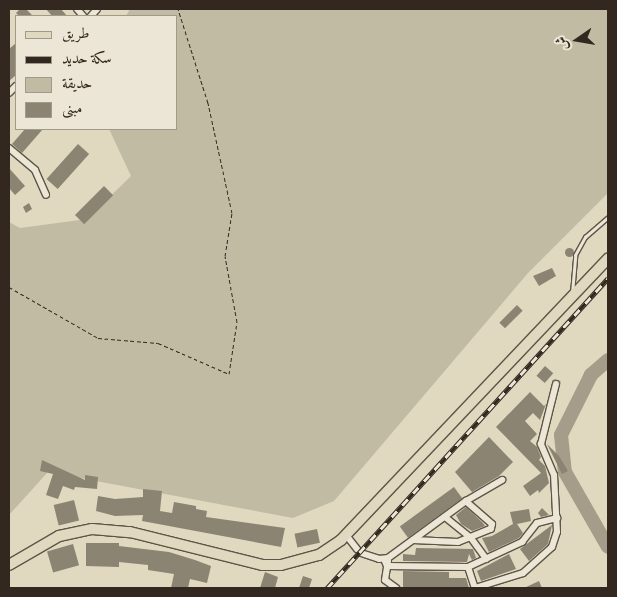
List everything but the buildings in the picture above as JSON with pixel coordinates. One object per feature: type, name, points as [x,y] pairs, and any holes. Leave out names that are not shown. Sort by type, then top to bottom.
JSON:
[{"type":"main road","points":[[9,565],[59,536],[92,529],[130,532],[262,565],[300,562],[327,550],[346,535],[608,259]]},
{"type":"street","points":[[9,148],[35,170],[46,195]]},
{"type":"street","points":[[468,567],[475,588],[523,573],[547,554],[557,532],[557,518],[554,475],[541,444],[556,384]]},
{"type":"street","points":[[396,588],[385,580],[386,561],[466,501],[502,480]]},
{"type":"street","points":[[413,540],[458,542],[471,538],[492,526],[466,501]]},
{"type":"street","points":[[445,517],[471,538],[486,559]]},
{"type":"street","points":[[346,535],[359,551],[386,561],[468,567],[522,542],[537,523],[557,518]]},
{"type":"lane","points":[[572,296],[574,255],[585,237],[608,217]]},
{"type":"path","points":[[9,286],[98,338],[158,343],[229,374],[237,322],[225,256],[232,212],[208,103],[178,9]]},
{"type":"green space","points":[[130,9],[608,9],[608,193],[528,273],[334,501],[293,518],[48,472],[9,515],[9,222],[20,228],[87,219],[131,176],[109,130],[178,130],[178,15],[127,15]]},
{"type":"waterway","points":[[608,360],[591,375],[561,435],[565,472],[608,547]]},
{"type":"railway","points":[[327,588],[608,278]]}]
